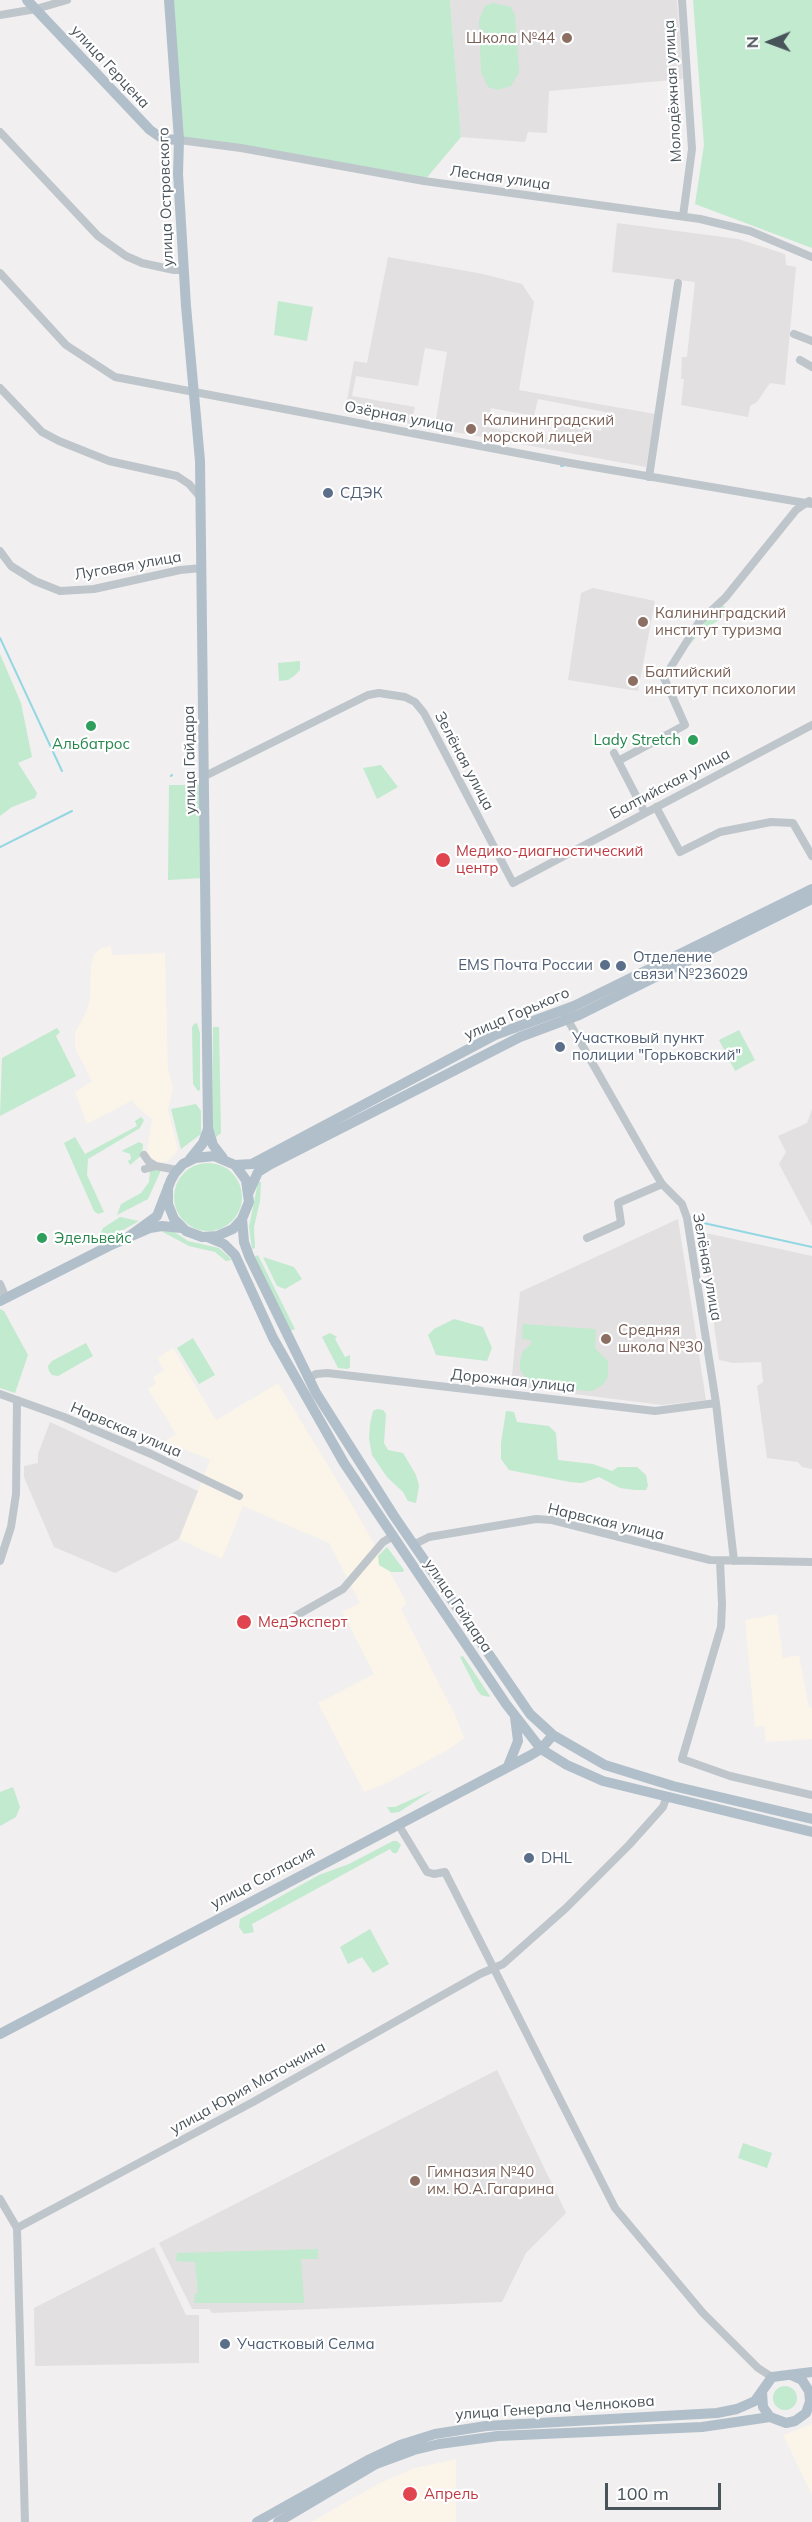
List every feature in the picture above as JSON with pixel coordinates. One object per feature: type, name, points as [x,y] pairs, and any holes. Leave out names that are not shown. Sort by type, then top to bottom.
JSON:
[{"type":"main road","name":"улица Герцена","points":[[27,0],[150,130],[163,138],[179,140]]},
{"type":"main road","name":"улица Островского","points":[[169,0],[179,140],[178,174],[184,270],[194,392]]},
{"type":"main road","name":"улица Гайдара","points":[[194,392],[201,498],[208,1128],[213,1145],[223,1158]]},
{"type":"main road","name":"улица Горького","points":[[243,1219],[249,1202],[249,1192],[258,1172],[271,1164],[812,889]]},
{"type":"main road","name":"улица Горького","points":[[235,1165],[252,1164],[495,1035],[565,1015],[662,975],[812,899]]},
{"type":"main road","name":"улица Гайдара","points":[[190,1160],[203,1143],[208,1128]]},
{"type":"main road","points":[[128,1238],[157,1216],[177,1170],[190,1160],[204,1155],[223,1158],[235,1165],[246,1180],[249,1192]]},
{"type":"main road","points":[[168,1187],[169,1209],[182,1228],[196,1236],[225,1234],[243,1219]]},
{"type":"main road","name":"улица Гайдара","points":[[243,1219],[244,1242],[249,1256],[309,1378],[345,1440],[394,1516],[530,1714],[553,1735],[587,1756],[625,1772],[673,1786],[812,1819]]},
{"type":"main road","points":[[3,1299],[154,1227],[182,1228]]},
{"type":"main road","name":"улица Гайдара","points":[[207,1237],[224,1244],[235,1255],[273,1338],[344,1463],[515,1716],[541,1749],[567,1765],[603,1781],[812,1832]]},
{"type":"main road","points":[[508,1766],[518,1742],[515,1716]]},
{"type":"main road","points":[[541,1749],[553,1735]]},
{"type":"main road","name":"улица Согласия","points":[[0,2034],[541,1749]]},
{"type":"main road","name":"улица Генерала Челнокова","points":[[257,2522],[386,2451],[416,2439],[455,2429],[717,2413],[756,2401],[766,2385],[789,2375],[812,2372]]},
{"type":"main road","name":"улица Генерала Челнокова","points":[[278,2522],[376,2464],[414,2450],[449,2442],[498,2436],[702,2427],[770,2417],[786,2423],[795,2421],[806,2413],[811,2398],[802,2380],[789,2375]]},
{"type":"main road","points":[[766,2385],[763,2407],[770,2417]]},
{"type":"street","points":[[0,15],[36,9],[67,0]]},
{"type":"street","name":"Молодёжная улица","points":[[682,0],[692,149],[683,216]]},
{"type":"street","points":[[0,132],[98,236],[126,256],[142,263],[184,270]]},
{"type":"street","name":"Лесная улица","points":[[179,140],[241,148],[424,181],[683,216],[750,231],[812,257]]},
{"type":"street","name":"Озёрная улица","points":[[0,273],[66,345],[115,377],[183,392],[194,392],[650,477],[810,502]]},
{"type":"street","points":[[650,477],[678,283]]},
{"type":"street","points":[[794,334],[812,340]]},
{"type":"street","points":[[800,360],[812,367]]},
{"type":"street","points":[[0,388],[42,432],[109,461],[177,476],[189,484],[201,498]]},
{"type":"street","points":[[645,813],[616,757],[685,725],[664,678],[699,621],[725,598],[796,510],[810,502]]},
{"type":"street","name":"Луговая улица","points":[[0,550],[12,566],[35,581],[60,591],[94,589],[180,570],[202,568]]},
{"type":"street","name":"Зелёная улица","points":[[205,776],[368,695],[379,693],[405,697],[415,702],[424,713],[513,883],[541,869]]},
{"type":"street","name":"Балтийская улица","points":[[541,869],[812,725]]},
{"type":"street","points":[[656,807],[680,852],[720,832],[771,822],[793,823],[812,856]]},
{"type":"street","name":"Зелёная улица","points":[[565,1015],[662,1185],[679,1200],[687,1218],[716,1403],[734,1561]]},
{"type":"street","points":[[144,1155],[156,1166],[177,1170]]},
{"type":"street","points":[[145,1169],[156,1166]]},
{"type":"street","points":[[587,1238],[621,1223],[618,1203],[662,1185]]},
{"type":"street","points":[[0,1284],[3,1299]]},
{"type":"street","name":"Дорожная улица","points":[[309,1378],[316,1374],[327,1373],[655,1411],[716,1403]]},
{"type":"street","name":"Нарвская улица","points":[[0,1394],[151,1454],[239,1496]]},
{"type":"street","points":[[0,1561],[11,1527],[16,1494],[17,1400]]},
{"type":"street","name":"Нарвская улица","points":[[415,1544],[429,1537],[536,1520],[552,1520],[642,1544],[720,1561],[812,1562]]},
{"type":"street","points":[[292,1618],[343,1589],[383,1542],[393,1536]]},
{"type":"street","points":[[720,1561],[721,1627],[682,1759],[730,1776],[812,1795]]},
{"type":"street","name":"улица Юрия Маточкина","points":[[17,2228],[233,2113],[492,1968],[503,1964],[566,1908],[629,1845],[663,1807],[667,1796]]},
{"type":"street","points":[[398,1824],[427,1872],[434,1874],[445,1872],[615,2208],[703,2313],[758,2368],[766,2385]]},
{"type":"street","points":[[0,2199],[17,2228],[25,2522]]},
{"type":"street","points":[[449,2442],[455,2429]]},
{"type":"shaded area","name":"Школа №44","points":[[450,0],[677,0],[683,79],[549,91],[547,133],[528,132],[525,142],[461,137]]},
{"type":"shaded area","points":[[617,223],[738,239],[785,254],[786,265],[796,267],[785,385],[770,383],[757,402],[750,406],[748,417],[681,405],[684,379],[681,379],[682,357],[687,357],[695,282],[612,272]]},
{"type":"shaded area","points":[[388,257],[483,274],[522,284],[534,302],[519,390],[655,414],[646,467],[345,412],[354,361],[367,363]],"holes":[[[425,348],[447,352],[436,419],[413,415],[415,407],[352,396],[356,376],[418,386]],[[538,399],[605,412],[601,431],[557,423],[554,439],[533,432],[532,436],[488,427],[491,408],[534,416]]]},
{"type":"shaded area","points":[[593,588],[655,601],[638,691],[568,680],[581,593]]},
{"type":"shaded area","points":[[111,946],[112,955],[165,953],[168,1068],[173,1088],[168,1110],[178,1150],[167,1162],[158,1163],[149,1156],[147,1152],[152,1119],[135,1105],[133,1100],[87,1124],[75,1092],[92,1081],[75,1048],[75,1033],[87,1010],[90,998],[91,964],[94,955],[101,948]]},
{"type":"shaded area","points":[[812,1109],[812,1226],[779,1164],[786,1152],[778,1136],[807,1123]]},
{"type":"shaded area","name":"Средняя школа №30","points":[[678,1219],[706,1400],[662,1405],[511,1386],[520,1292]]},
{"type":"shaded area","points":[[701,1232],[812,1256],[812,1469],[802,1467],[798,1462],[767,1458],[757,1386],[763,1382],[761,1362],[733,1363],[719,1360]]},
{"type":"shaded area","points":[[173,1348],[216,1420],[278,1383],[355,1510],[407,1603],[401,1609],[455,1715],[464,1738],[451,1748],[387,1783],[364,1792],[318,1703],[374,1674],[342,1612],[360,1603],[329,1543],[243,1506],[222,1559],[179,1539],[210,1460],[165,1441],[176,1434],[148,1389],[156,1383],[153,1377],[164,1370],[157,1358]]},
{"type":"shaded area","points":[[50,1422],[198,1491],[179,1539],[115,1573],[54,1547],[24,1477],[24,1466],[38,1463],[38,1454]]},
{"type":"shaded area","points":[[777,1614],[783,1658],[799,1655],[809,1707],[812,1708],[812,1739],[766,1742],[764,1726],[755,1727],[745,1620]]},
{"type":"shaded area","name":"Гимназия №40 им. Ю.А.Гагарина","points":[[497,2070],[566,2213],[526,2253],[502,2302],[212,2313],[209,2309],[192,2309],[159,2243]]},
{"type":"shaded area","points":[[154,2247],[186,2315],[199,2315],[199,2363],[35,2366],[34,2308]]},
{"type":"shaded area","points":[[812,2424],[812,2495],[783,2435]]},
{"type":"shaded area","points":[[456,2459],[456,2522],[311,2522],[378,2484],[415,2468]]},
{"type":"green space","points":[[169,0],[450,0],[461,137],[424,181],[179,140]]},
{"type":"green space","points":[[693,0],[812,0],[812,248],[695,204],[704,145]]},
{"type":"green space","points":[[493,3],[511,7],[515,15],[519,72],[511,86],[497,90],[488,87],[481,72],[479,20],[485,6]]},
{"type":"green space","points":[[278,301],[313,307],[307,341],[274,335]]},
{"type":"green space","points":[[721,606],[724,606],[732,619],[727,615],[700,632],[689,646],[700,626]]},
{"type":"green space","points":[[0,654],[21,703],[32,757],[18,763],[37,793],[35,798],[12,807],[0,816]]},
{"type":"green space","points":[[300,661],[300,670],[294,676],[288,680],[279,681],[278,663]]},
{"type":"green space","points":[[381,765],[398,787],[377,799],[363,768]]},
{"type":"green space","points":[[169,785],[199,785],[202,878],[168,880]]},
{"type":"green space","points":[[197,1023],[200,1033],[200,1090],[198,1091],[193,1084],[192,1027]]},
{"type":"green space","points":[[213,1027],[219,1027],[221,1133],[216,1137],[212,1124]]},
{"type":"green space","points":[[57,1028],[60,1032],[56,1036],[76,1076],[0,1116],[2,1058]]},
{"type":"green space","points":[[739,1030],[755,1060],[735,1071],[719,1040]]},
{"type":"green space","points":[[196,1104],[201,1111],[201,1134],[181,1149],[171,1109]]},
{"type":"green space","points":[[141,1117],[144,1120],[140,1128],[88,1159],[87,1175],[104,1212],[98,1214],[94,1211],[64,1143],[75,1137],[85,1154],[137,1126],[135,1121]]},
{"type":"green space","points":[[139,1142],[143,1144],[142,1155],[130,1165],[128,1161],[131,1159],[130,1154],[122,1151]]},
{"type":"green space","points":[[208,1163],[221,1166],[232,1173],[239,1184],[242,1197],[239,1210],[232,1221],[221,1228],[208,1231],[195,1228],[184,1221],[177,1210],[174,1197],[177,1184],[184,1173],[195,1166]]},
{"type":"green space","points":[[162,1168],[148,1199],[117,1215],[121,1204],[141,1193],[149,1182],[150,1171]]},
{"type":"green space","points":[[258,1182],[261,1182],[260,1201],[254,1227],[255,1248],[252,1249],[249,1227]]},
{"type":"green space","points":[[120,1217],[139,1221],[109,1238],[103,1237],[101,1232],[103,1228]]},
{"type":"green space","points":[[170,1229],[188,1241],[219,1248],[232,1260],[226,1261],[215,1252],[189,1246],[161,1231]]},
{"type":"green space","points":[[258,1255],[295,1329],[290,1331],[254,1257]]},
{"type":"green space","points":[[263,1257],[294,1267],[302,1279],[285,1289],[277,1286]]},
{"type":"green space","points":[[0,1309],[4,1311],[28,1355],[15,1393],[0,1388]]},
{"type":"green space","points":[[454,1319],[483,1327],[492,1348],[487,1361],[436,1355],[428,1335],[434,1329]]},
{"type":"green space","points":[[523,1324],[596,1329],[595,1348],[608,1361],[608,1376],[604,1384],[592,1391],[586,1391],[537,1385],[526,1380],[520,1369],[520,1361],[523,1351],[532,1343],[530,1340],[522,1339]]},
{"type":"green space","points":[[330,1333],[337,1337],[335,1339],[345,1357],[350,1355],[348,1369],[338,1368],[322,1337]]},
{"type":"green space","points":[[193,1338],[215,1375],[199,1384],[177,1348]]},
{"type":"green space","points":[[86,1343],[93,1356],[58,1376],[52,1375],[48,1366],[52,1361]]},
{"type":"green space","points":[[383,1410],[386,1414],[384,1443],[388,1450],[403,1453],[416,1475],[419,1486],[416,1503],[408,1501],[372,1455],[369,1438],[370,1424],[373,1411]]},
{"type":"green space","points":[[506,1411],[514,1412],[517,1422],[549,1426],[556,1433],[558,1460],[593,1464],[612,1471],[618,1467],[637,1467],[646,1475],[648,1486],[646,1490],[620,1488],[599,1477],[582,1483],[509,1470],[501,1459]]},
{"type":"green space","points":[[387,1547],[404,1570],[403,1572],[391,1572],[379,1565],[378,1556]]},
{"type":"green space","points":[[463,1656],[489,1697],[481,1695],[477,1690],[460,1657]]},
{"type":"green space","points":[[13,1787],[20,1807],[16,1817],[0,1826],[0,1792]]},
{"type":"green space","points":[[433,1790],[399,1812],[391,1813],[387,1807],[395,1807]]},
{"type":"green space","points":[[393,1841],[401,1845],[397,1853],[393,1853],[390,1849],[252,1924],[254,1932],[244,1934],[239,1927],[240,1919],[319,1875],[349,1864]]},
{"type":"green space","points":[[370,1929],[389,1964],[373,1973],[362,1957],[348,1964],[340,1947]]},
{"type":"green space","points":[[743,2143],[772,2153],[767,2168],[738,2158]]},
{"type":"green space","points":[[318,2249],[318,2259],[301,2259],[304,2303],[194,2303],[195,2294],[198,2293],[195,2262],[176,2261],[177,2253]]},
{"type":"green space","points":[[785,2386],[790,2387],[796,2393],[796,2403],[790,2409],[785,2410],[780,2409],[774,2403],[773,2398],[774,2393],[780,2387]]},
{"type":"waterway","points":[[0,638],[62,771]]},
{"type":"waterway","points":[[0,847],[72,811]]},
{"type":"waterway","points":[[699,1222],[812,1247]]},
{"type":"place","name":"Школа №44","points":[[567,38]]},
{"type":"place","name":"Калининградский морской лицей","points":[[471,429]]},
{"type":"place","name":"СДЭК","points":[[328,493]]},
{"type":"place","name":"Калининградский институт туризма","points":[[643,622]]},
{"type":"place","name":"Балтийский институт психологии","points":[[633,681]]},
{"type":"place","name":"Альбатрос","points":[[91,726]]},
{"type":"place","name":"Lady Stretch","points":[[693,740]]},
{"type":"place","name":"Медико-диагностический центр","points":[[443,860]]},
{"type":"place","name":"EMS Почта России","points":[[605,965]]},
{"type":"place","name":"Отделение связи №236029","points":[[621,966]]},
{"type":"place","name":"Участковый пункт полиции \"Горьковский\"","points":[[560,1047]]},
{"type":"place","name":"Эдельвейс","points":[[42,1238]]},
{"type":"place","name":"Средняя школа №30","points":[[606,1339]]},
{"type":"place","name":"МедЭксперт","points":[[244,1622]]},
{"type":"place","name":"DHL","points":[[529,1858]]},
{"type":"place","name":"Гимназия №40 им. Ю.А.Гагарина","points":[[415,2181]]},
{"type":"place","name":"Участковый Селма","points":[[225,2344]]},
{"type":"place","name":"Апрель","points":[[410,2494]]}]
